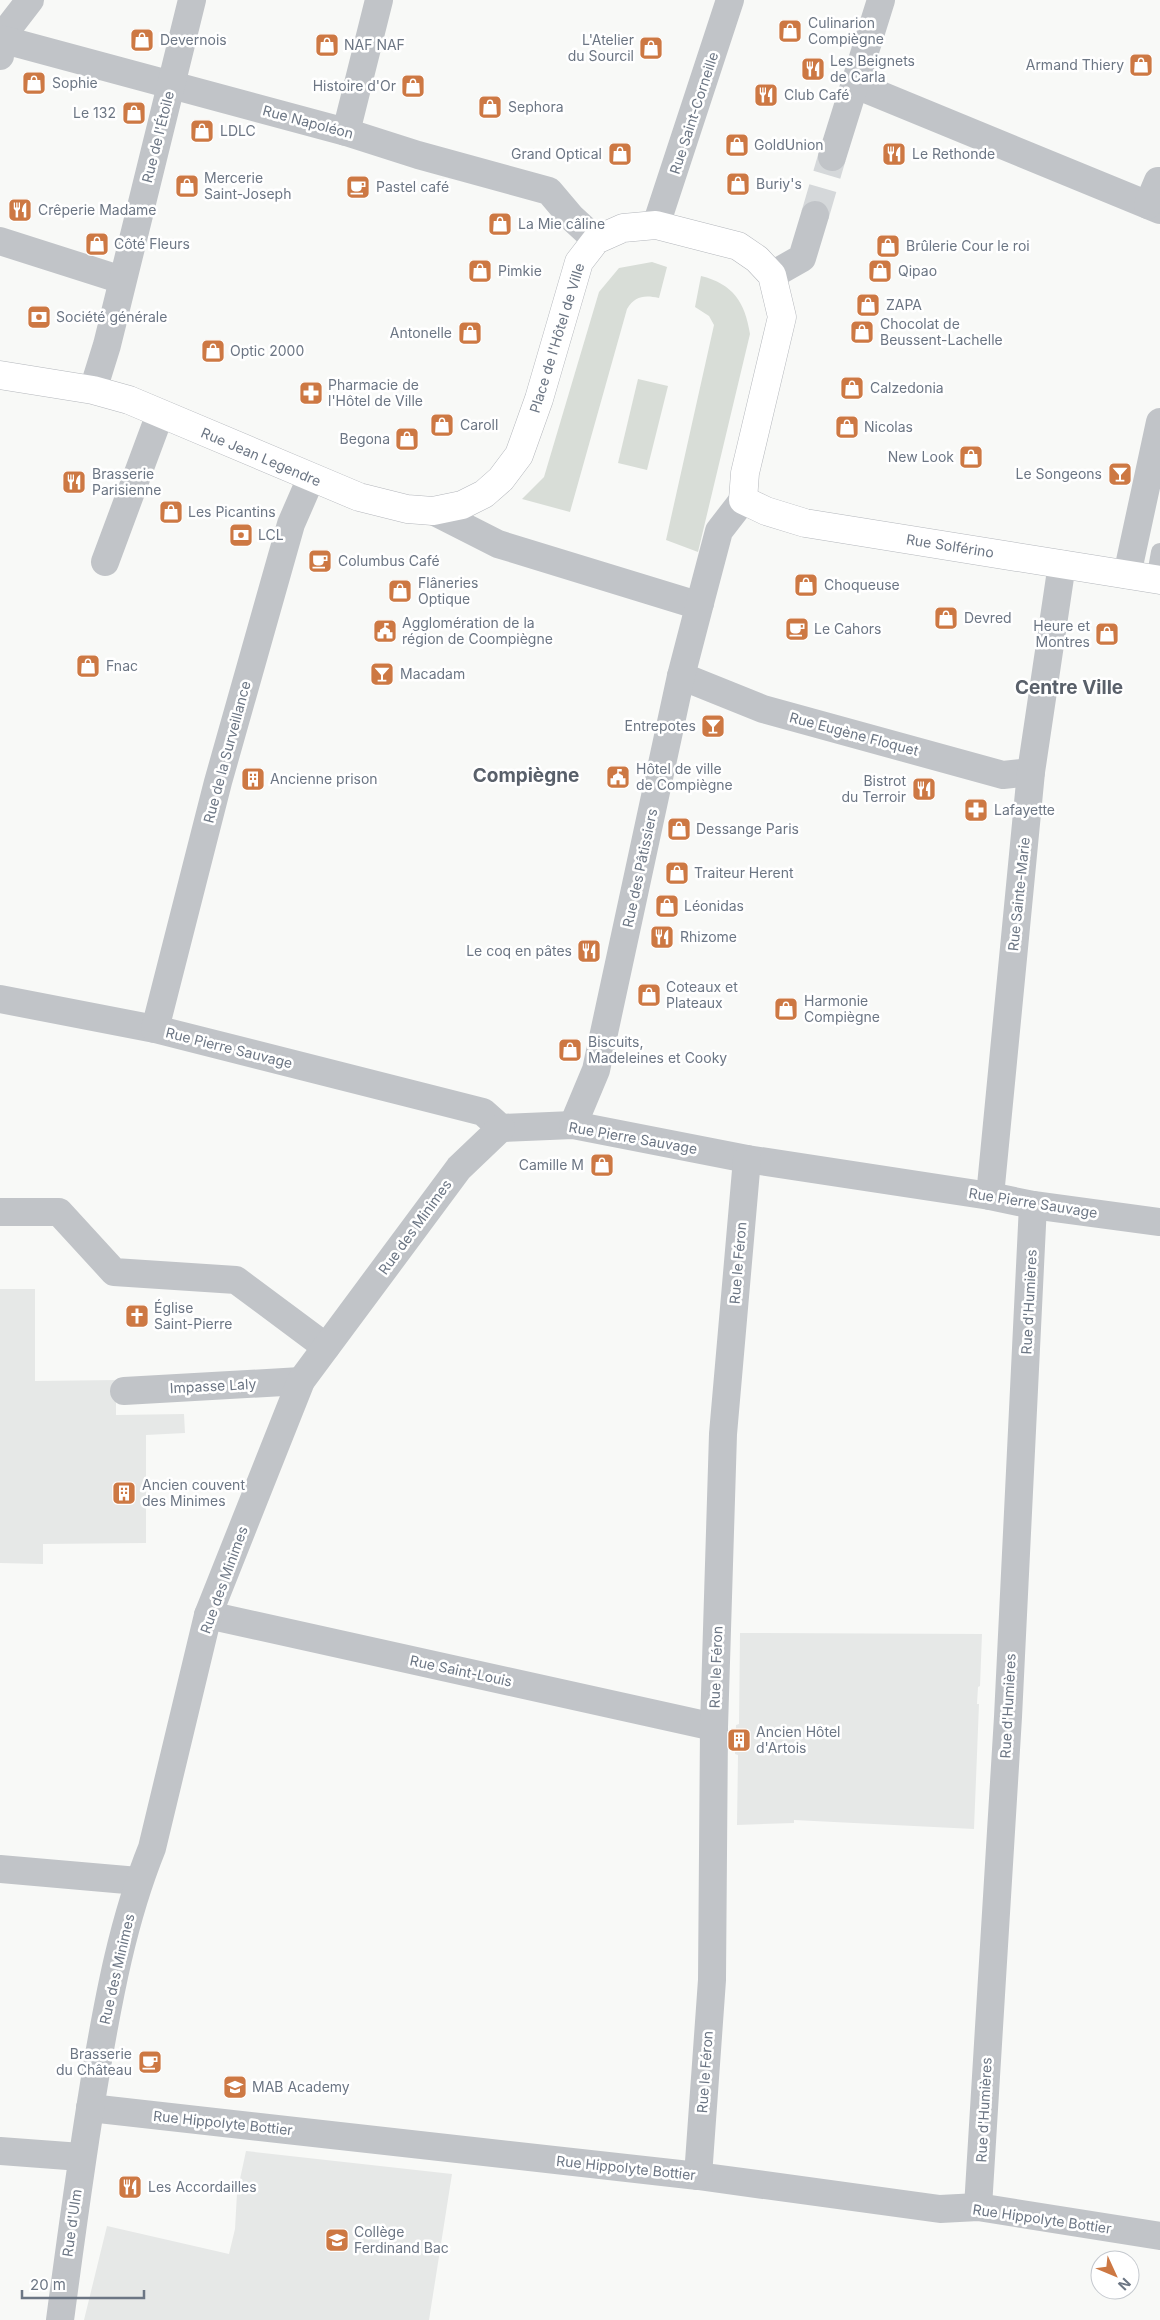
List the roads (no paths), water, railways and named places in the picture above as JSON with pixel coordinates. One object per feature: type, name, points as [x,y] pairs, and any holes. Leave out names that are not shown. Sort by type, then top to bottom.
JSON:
[{"type":"main road","name":"Place de l'Hôtel de Ville","points":[[433,511],[462,504],[484,494],[501,479],[519,455],[539,399],[579,262],[596,240],[623,228],[656,225],[738,246],[757,259],[772,275]]},
{"type":"main road","points":[[743,500],[745,473],[782,317],[772,275]]},
{"type":"main road","name":"Rue Jean Legendre","points":[[0,375],[93,390],[129,400],[359,497],[407,510],[433,511]]},
{"type":"main road","name":"Rue Solférino","points":[[743,500],[766,511],[805,523],[1157,580]]},
{"type":"street","points":[[0,45],[30,0]]},
{"type":"street","name":"Rue de l'Étoile","points":[[93,390],[107,345],[192,0]]},
{"type":"street","points":[[346,132],[379,0]]},
{"type":"street","name":"Rue Saint-Corneille","points":[[656,225],[730,0]]},
{"type":"street","points":[[832,157],[881,0]]},
{"type":"street","name":"Rue Napoléon","points":[[0,45],[172,85],[346,132],[418,155],[549,191],[571,217],[596,240]]},
{"type":"street","points":[[856,85],[1155,198]]},
{"type":"street","points":[[772,275],[802,258],[815,215]]},
{"type":"street","points":[[0,241],[122,280]]},
{"type":"street","points":[[105,562],[160,414]]},
{"type":"street","points":[[1128,575],[1160,422]]},
{"type":"street","name":"Rue de la Surveillance","points":[[155,1029],[218,782],[290,524],[311,478]]},
{"type":"street","name":"Rue des Pâtissiers","points":[[573,1125],[596,1070],[681,676],[719,531],[743,500]]},
{"type":"street","points":[[433,511],[498,544],[557,564],[686,602],[700,603]]},
{"type":"street","name":"Rue Sainte-Marie","points":[[990,1196],[1032,772],[1062,564]]},
{"type":"street","name":"Rue Eugène Floquet","points":[[681,676],[764,709],[1002,775],[1032,772]]},
{"type":"street","name":"Rue Pierre Sauvage","points":[[0,999],[155,1029],[483,1112],[501,1128],[573,1125],[747,1159],[990,1196],[1034,1205],[1160,1222]]},
{"type":"street","name":"Rue des Minimes","points":[[81,2156],[110,1987],[138,1881],[152,1848],[208,1615],[301,1381],[459,1168],[501,1128]]},
{"type":"street","name":"Rue le Féron","points":[[698,2176],[712,1980],[714,1727],[723,1434],[747,1159]]},
{"type":"street","name":"Rue d'Humières","points":[[978,2207],[1007,1727],[1034,1205]]},
{"type":"street","points":[[0,1212],[59,1212],[114,1272],[236,1280],[326,1348]]},
{"type":"street","name":"Impasse Laly","points":[[124,1392],[301,1381]]},
{"type":"street","name":"Rue Saint-Louis","points":[[208,1615],[714,1727]]},
{"type":"street","points":[[0,1870],[138,1881]]},
{"type":"street","name":"Rue Hippolyte Bottier","points":[[90,2108],[698,2176],[940,2209],[978,2207],[1160,2236]]},
{"type":"street","points":[[0,2151],[81,2156]]},
{"type":"street","name":"Rue d'Ulm","points":[[60,2320],[81,2156]]},
{"type":"lane","points":[[1157,580],[1160,552]]},
{"type":"tunnel","points":[[815,215],[832,157]]},
{"type":"place","name":"Culinarion Compiègne","points":[[790,31]]},
{"type":"place","name":"Devernois","points":[[142,40]]},
{"type":"place","name":"NAF NAF","points":[[327,45]]},
{"type":"place","name":"L'Atelier du Sourcil","points":[[651,48]]},
{"type":"place","name":"Armand Thiery","points":[[1141,65]]},
{"type":"place","name":"Les Beignets de Carla","points":[[813,69]]},
{"type":"place","name":"Sophie","points":[[34,83]]},
{"type":"place","name":"Histoire d'Or","points":[[413,86]]},
{"type":"place","name":"Club Café","points":[[766,95]]},
{"type":"place","name":"Sephora","points":[[490,107]]},
{"type":"place","name":"Le 132","points":[[134,113]]},
{"type":"place","name":"LDLC","points":[[202,131]]},
{"type":"place","name":"GoldUnion","points":[[737,145]]},
{"type":"place","name":"Grand Optical","points":[[620,154]]},
{"type":"place","name":"Le Rethonde","points":[[894,154]]},
{"type":"place","name":"Buriy's","points":[[738,184]]},
{"type":"place","name":"Mercerie Saint-Joseph","points":[[187,186]]},
{"type":"place","name":"Pastel café","points":[[358,187]]},
{"type":"place","name":"Crêperie Madame","points":[[20,210]]},
{"type":"place","name":"La Mie câline","points":[[500,224]]},
{"type":"place","name":"Côté Fleurs","points":[[97,244]]},
{"type":"place","name":"Brûlerie Cour le roi","points":[[888,246]]},
{"type":"place","name":"Pimkie","points":[[480,271]]},
{"type":"place","name":"Qipao","points":[[880,271]]},
{"type":"place","name":"ZAPA","points":[[868,305]]},
{"type":"place","name":"Société générale","points":[[39,317]]},
{"type":"place","name":"Chocolat de Beussent-Lachelle","points":[[862,332]]},
{"type":"place","name":"Antonelle","points":[[470,333]]},
{"type":"place","name":"Optic 2000","points":[[213,351]]},
{"type":"place","name":"Calzedonia","points":[[852,388]]},
{"type":"place","name":"Pharmacie de l'Hôtel de Ville","points":[[311,393]]},
{"type":"place","name":"Caroll","points":[[442,425]]},
{"type":"place","name":"Nicolas","points":[[847,427]]},
{"type":"place","name":"Begona","points":[[407,439]]},
{"type":"place","name":"New Look","points":[[971,457]]},
{"type":"place","name":"Le Songeons","points":[[1120,474]]},
{"type":"place","name":"Brasserie Parisienne","points":[[74,482]]},
{"type":"place","name":"Les Picantins","points":[[171,512]]},
{"type":"place","name":"LCL","points":[[241,535]]},
{"type":"place","name":"Columbus Café","points":[[320,561]]},
{"type":"place","name":"Choqueuse","points":[[806,585]]},
{"type":"place","name":"Flâneries Optique","points":[[400,591]]},
{"type":"place","name":"Devred","points":[[946,618]]},
{"type":"place","name":"Le Cahors","points":[[797,629]]},
{"type":"place","name":"Agglomération de la région de Coompiègne","points":[[385,631]]},
{"type":"place","name":"Heure et Montres","points":[[1107,634]]},
{"type":"place","name":"Fnac","points":[[88,666]]},
{"type":"place","name":"Macadam","points":[[382,674]]},
{"type":"place","name":"Entrepotes","points":[[713,726]]},
{"type":"place","name":"Hôtel de ville de Compiègne","points":[[618,777]]},
{"type":"place","name":"Ancienne prison","points":[[253,779]]},
{"type":"place","name":"Bistrot du Terroir","points":[[924,789]]},
{"type":"place","name":"Lafayette","points":[[976,810]]},
{"type":"place","name":"Dessange Paris","points":[[679,829]]},
{"type":"place","name":"Traiteur Herent","points":[[677,873]]},
{"type":"place","name":"Léonidas","points":[[667,906]]},
{"type":"place","name":"Rhizome","points":[[662,937]]},
{"type":"place","name":"Le coq en pâtes","points":[[589,951]]},
{"type":"place","name":"Coteaux et Plateaux","points":[[649,995]]},
{"type":"place","name":"Harmonie Compiègne","points":[[786,1009]]},
{"type":"place","name":"Biscuits, Madeleines et Cooky","points":[[570,1050]]},
{"type":"place","name":"Camille M","points":[[602,1165]]},
{"type":"place","name":"Église Saint-Pierre","points":[[137,1316]]},
{"type":"place","name":"Ancien couvent des Minimes","points":[[124,1493]]},
{"type":"place","name":"Ancien Hôtel d'Artois","points":[[739,1740]]},
{"type":"place","name":"Brasserie du Château","points":[[150,2062]]},
{"type":"place","name":"MAB Academy","points":[[235,2087]]},
{"type":"place","name":"Les Accordailles","points":[[130,2187]]},
{"type":"place","name":"Collège Ferdinand Bac","points":[[337,2240]]},
{"type":"district","name":"Centre Ville","points":[[1069,687]]},
{"type":"district","name":"Compiègne","points":[[526,775]]}]
